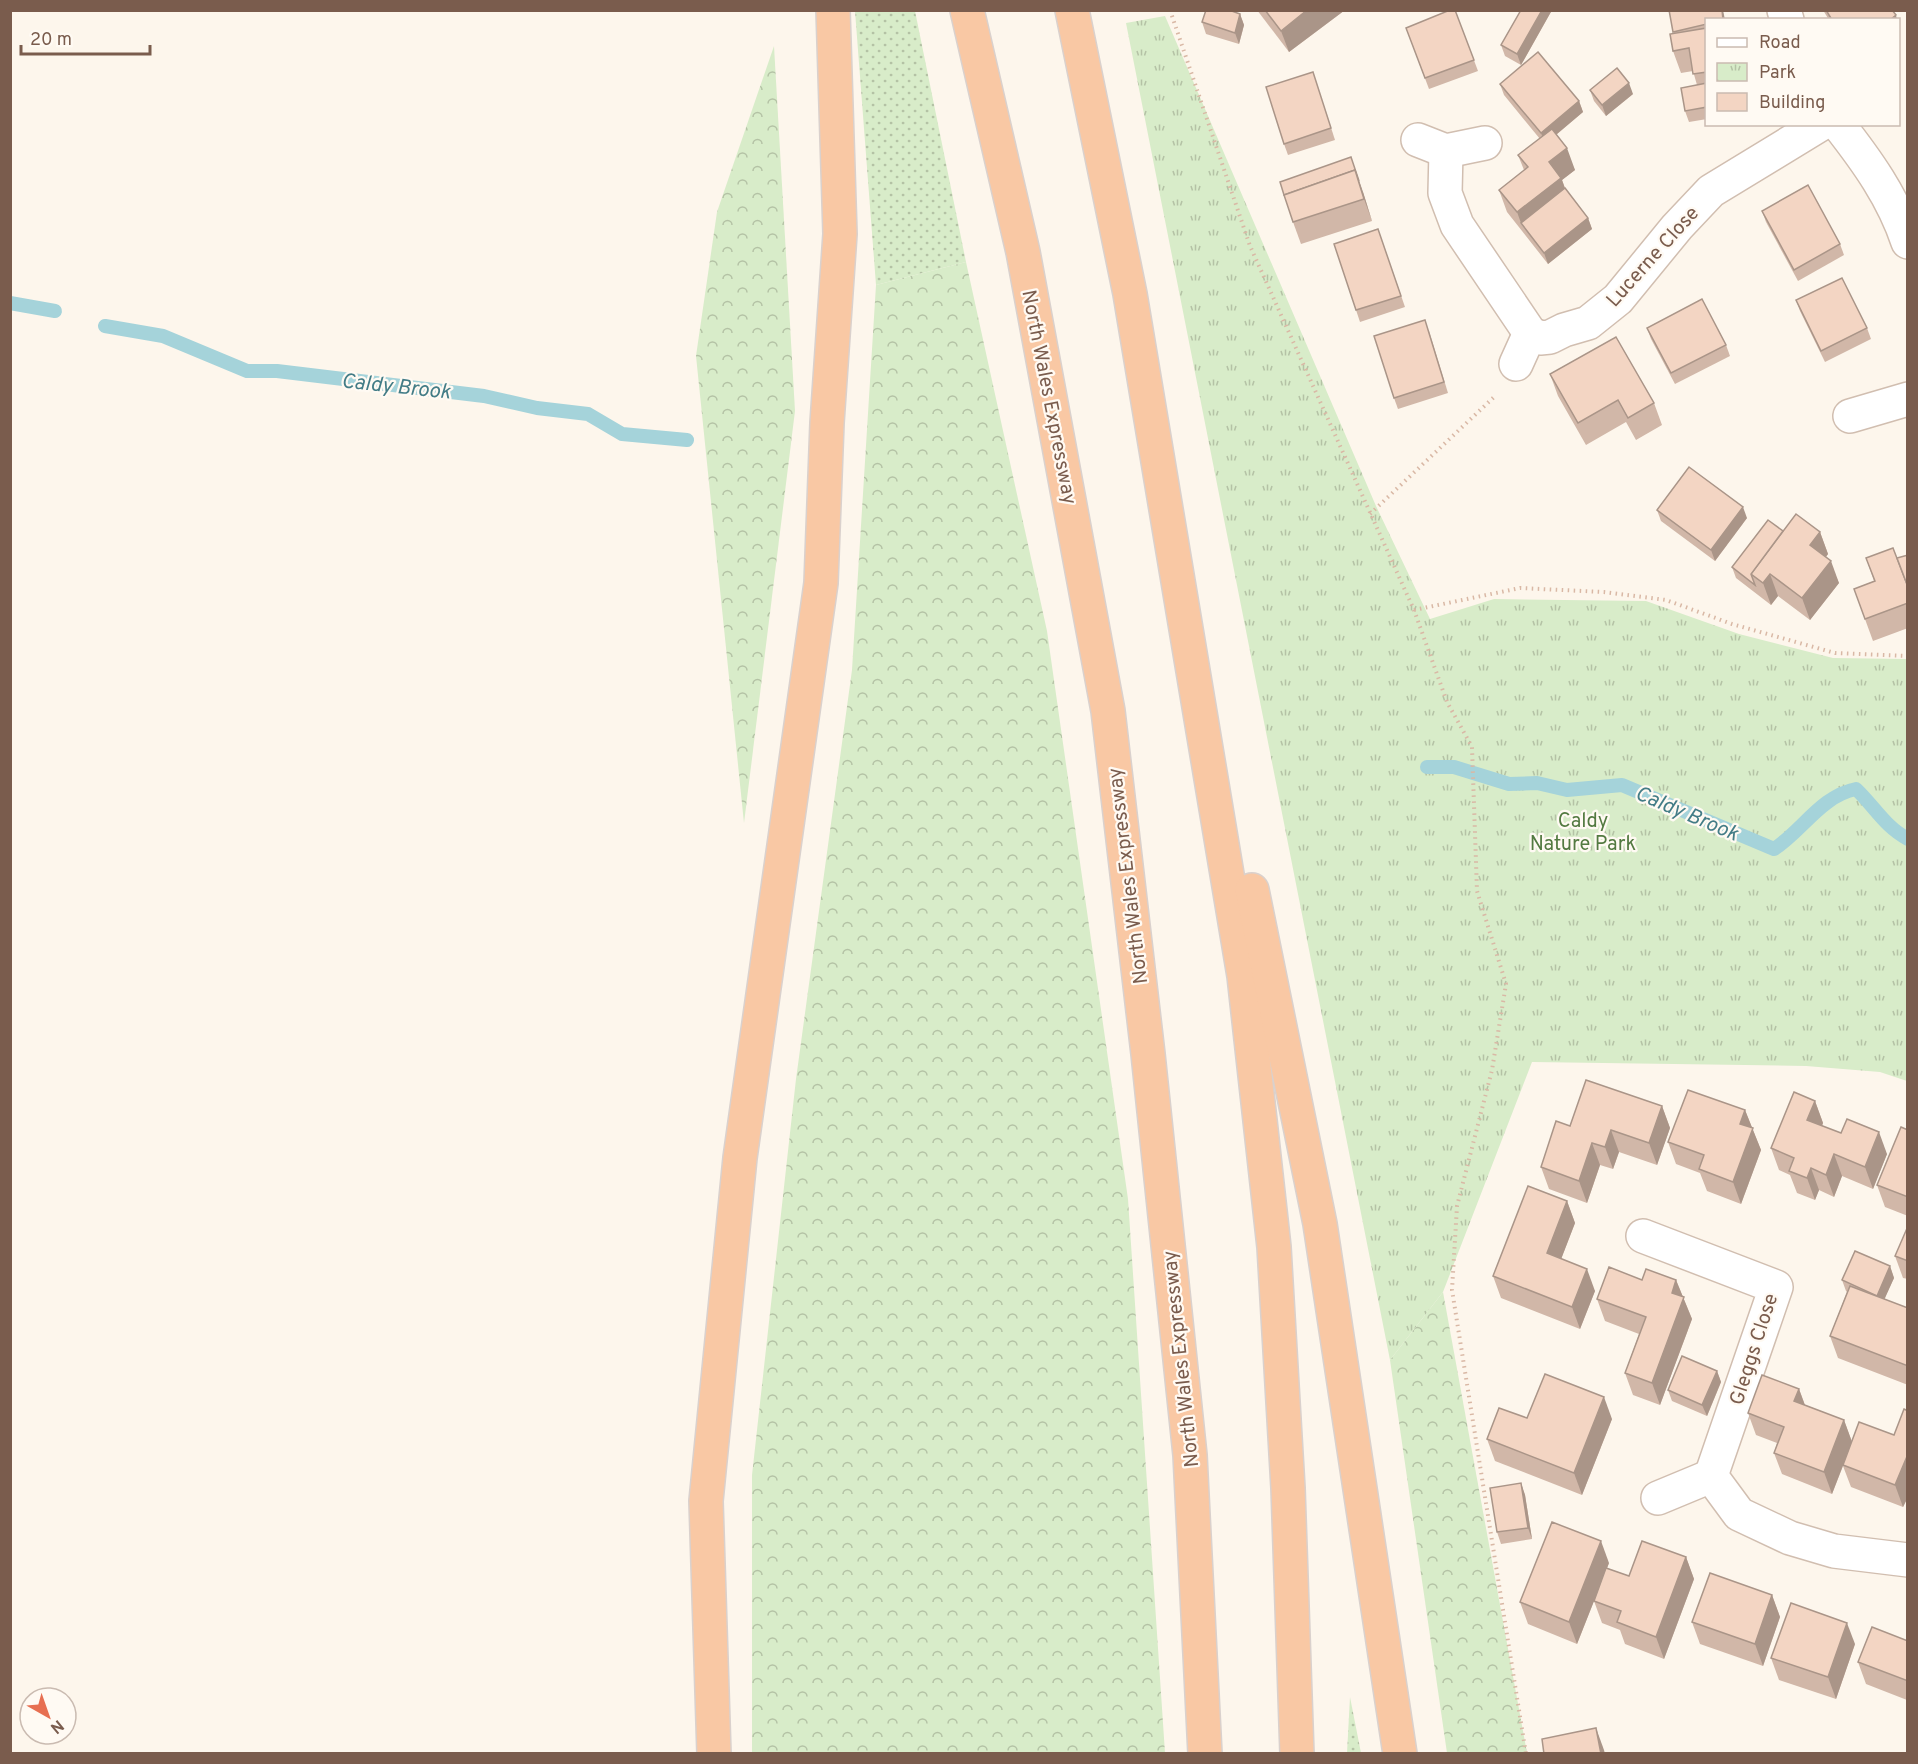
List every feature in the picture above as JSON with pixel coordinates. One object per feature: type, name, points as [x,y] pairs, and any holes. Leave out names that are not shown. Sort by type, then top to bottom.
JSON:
[{"type":"highway","points":[[714,1754],[706,1502],[740,1158],[821,583],[826,423],[840,234],[833,10]]},
{"type":"highway","name":"North Wales Expressway","points":[[967,10],[1023,252],[1108,711],[1148,1054],[1190,1455],[1204,1754]]},
{"type":"highway","points":[[1072,10],[1320,1224],[1400,1754]]},
{"type":"highway","points":[[1130,294],[1244,976],[1274,1247],[1288,1488],[1298,1754]]},
{"type":"street","name":"Lucerne Close","points":[[1530,333],[1539,338],[1550,337],[1588,323],[1618,299],[1677,227],[1711,191],[1818,126]]},
{"type":"street","points":[[1840,126],[1869,163],[1900,219],[1908,242]]},
{"type":"street","points":[[1485,142],[1432,146],[1457,225],[1530,333],[1516,364]]},
{"type":"street","points":[[1850,416],[1908,399]]},
{"type":"street","name":"Gleggs Close","points":[[1643,1236],[1776,1287],[1711,1476]]},
{"type":"street","points":[[1658,1498],[1711,1476],[1739,1514],[1790,1538],[1834,1551],[1908,1560]]},
{"type":"path","points":[[1170,10],[1250,246],[1414,610],[1447,702],[1472,747],[1476,806],[1476,891],[1506,984],[1492,1070],[1457,1206],[1452,1290],[1526,1754]]},
{"type":"path","points":[[1370,514],[1492,399],[1516,364]]},
{"type":"path","points":[[1414,610],[1520,588],[1604,592],[1666,600],[1732,624],[1835,653],[1908,656]]},
{"type":"green space","points":[[855,11],[915,11],[966,262],[876,285]]},
{"type":"green space","name":"Caldy Nature Park","points":[[1165,16],[1376,506],[1430,619],[1494,599],[1646,601],[1739,634],[1833,658],[1907,659],[1907,1081],[1880,1072],[1806,1066],[1532,1062],[1443,1292],[1390,1360],[1126,23]]},
{"type":"green space","points":[[774,46],[795,411],[744,823],[696,356],[717,212]]},
{"type":"green space","points":[[966,262],[1047,631],[1128,1199],[1165,1753],[752,1753],[752,1475],[796,1079],[852,670],[876,285]]},
{"type":"green space","points":[[1443,1292],[1527,1753],[1447,1753],[1390,1360]]},
{"type":"green space","points":[[1350,1697],[1361,1753],[1347,1753]]},
{"type":"building","points":[[1206,10],[1229,10],[1240,14],[1235,33],[1202,22]]},
{"type":"building","points":[[1265,10],[1307,10],[1281,31]]},
{"type":"building","points":[[1455,10],[1474,60],[1425,78],[1406,28]]},
{"type":"building","points":[[1521,10],[1542,10],[1517,54],[1501,45]]},
{"type":"building","points":[[1669,10],[1722,10],[1723,18],[1705,18],[1705,24],[1673,32]]},
{"type":"building","points":[[1826,10],[1892,10],[1896,15],[1892,18],[1831,18]]},
{"type":"building","points":[[1705,28],[1705,72],[1693,74],[1689,48],[1673,51],[1670,34]]},
{"type":"building","points":[[1538,52],[1579,101],[1541,133],[1500,84]]},
{"type":"building","points":[[1617,68],[1629,83],[1602,105],[1590,90]]},
{"type":"building","points":[[1313,72],[1331,128],[1284,144],[1266,87]]},
{"type":"building","points":[[1705,83],[1705,107],[1685,111],[1681,88]]},
{"type":"building","points":[[1552,129],[1567,148],[1549,162],[1561,178],[1517,212],[1499,190],[1528,167],[1518,155]]},
{"type":"building","points":[[1351,157],[1359,181],[1355,170],[1284,195],[1280,182]]},
{"type":"building","points":[[1355,170],[1364,199],[1293,222],[1284,195]]},
{"type":"building","points":[[1808,185],[1840,244],[1794,270],[1762,211]]},
{"type":"building","points":[[1565,188],[1588,218],[1544,253],[1521,223]]},
{"type":"building","points":[[1378,229],[1401,296],[1356,310],[1334,244]]},
{"type":"building","points":[[1842,278],[1867,328],[1821,351],[1796,300]]},
{"type":"building","points":[[1702,299],[1726,345],[1671,373],[1647,328]]},
{"type":"building","points":[[1425,320],[1444,382],[1394,398],[1374,336]]},
{"type":"building","points":[[1616,337],[1654,403],[1628,418],[1618,400],[1578,423],[1550,374]]},
{"type":"building","points":[[1689,467],[1743,507],[1711,550],[1657,510]]},
{"type":"building","points":[[1796,514],[1820,532],[1810,545],[1831,561],[1802,598],[1770,574],[1763,583],[1751,574]]},
{"type":"building","points":[[1768,520],[1783,531],[1751,574],[1755,585],[1732,567]]},
{"type":"building","points":[[1893,548],[1908,587],[1908,603],[1865,619],[1854,589],[1875,581],[1866,558]]},
{"type":"building","points":[[1908,555],[1908,587],[1897,558]]},
{"type":"building","points":[[1586,1080],[1662,1106],[1649,1143],[1611,1130],[1605,1147],[1592,1143],[1579,1181],[1541,1167],[1556,1121],[1570,1126]]},
{"type":"building","points":[[1688,1090],[1745,1110],[1740,1124],[1753,1128],[1733,1182],[1699,1169],[1704,1155],[1668,1142]]},
{"type":"building","points":[[1794,1092],[1815,1101],[1807,1120],[1841,1133],[1847,1119],[1879,1132],[1865,1167],[1834,1154],[1826,1175],[1811,1168],[1807,1178],[1789,1171],[1794,1158],[1771,1148]]},
{"type":"building","points":[[1901,1127],[1908,1130],[1908,1197],[1877,1185]]},
{"type":"building","points":[[1528,1186],[1567,1201],[1547,1253],[1587,1269],[1572,1307],[1493,1276]]},
{"type":"building","points":[[1908,1226],[1908,1261],[1895,1256]]},
{"type":"building","points":[[1855,1251],[1890,1266],[1877,1296],[1842,1280]]},
{"type":"building","points":[[1609,1267],[1642,1280],[1646,1269],[1676,1280],[1672,1293],[1684,1297],[1652,1383],[1625,1373],[1646,1317],[1597,1299]]},
{"type":"building","points":[[1850,1286],[1908,1308],[1908,1366],[1830,1336]]},
{"type":"building","points":[[1682,1356],[1717,1371],[1702,1405],[1668,1390]]},
{"type":"building","points":[[1545,1374],[1604,1397],[1574,1473],[1487,1439],[1499,1408],[1527,1418]]},
{"type":"building","points":[[1762,1375],[1799,1389],[1794,1401],[1844,1420],[1824,1472],[1774,1453],[1784,1427],[1748,1413]]},
{"type":"building","points":[[1904,1409],[1908,1411],[1908,1454],[1895,1485],[1843,1465],[1859,1422],[1894,1435]]},
{"type":"building","points":[[1521,1483],[1528,1528],[1497,1532],[1490,1488]]},
{"type":"building","points":[[1552,1522],[1601,1541],[1569,1622],[1520,1602]]},
{"type":"building","points":[[1642,1541],[1686,1557],[1656,1637],[1617,1622],[1621,1611],[1594,1601],[1606,1568],[1629,1576]]},
{"type":"building","points":[[1710,1573],[1772,1595],[1755,1644],[1692,1622]]},
{"type":"building","points":[[1791,1603],[1847,1623],[1828,1677],[1771,1658]]},
{"type":"building","points":[[1872,1627],[1908,1641],[1908,1681],[1858,1662]]},
{"type":"building","points":[[1596,1728],[1601,1754],[1544,1754],[1542,1739]]},
{"type":"waterway","name":"Caldy Brook","points":[[10,303],[55,311]]},
{"type":"waterway","name":"Caldy Brook","points":[[105,326],[163,336],[247,371],[277,371],[484,396],[537,408],[588,414],[622,434],[687,440]]},
{"type":"waterway","name":"Caldy Brook","points":[[1427,767],[1454,767],[1509,784],[1537,783],[1567,790],[1622,785],[1774,849],[1822,806],[1856,789],[1886,822],[1908,839]]}]
